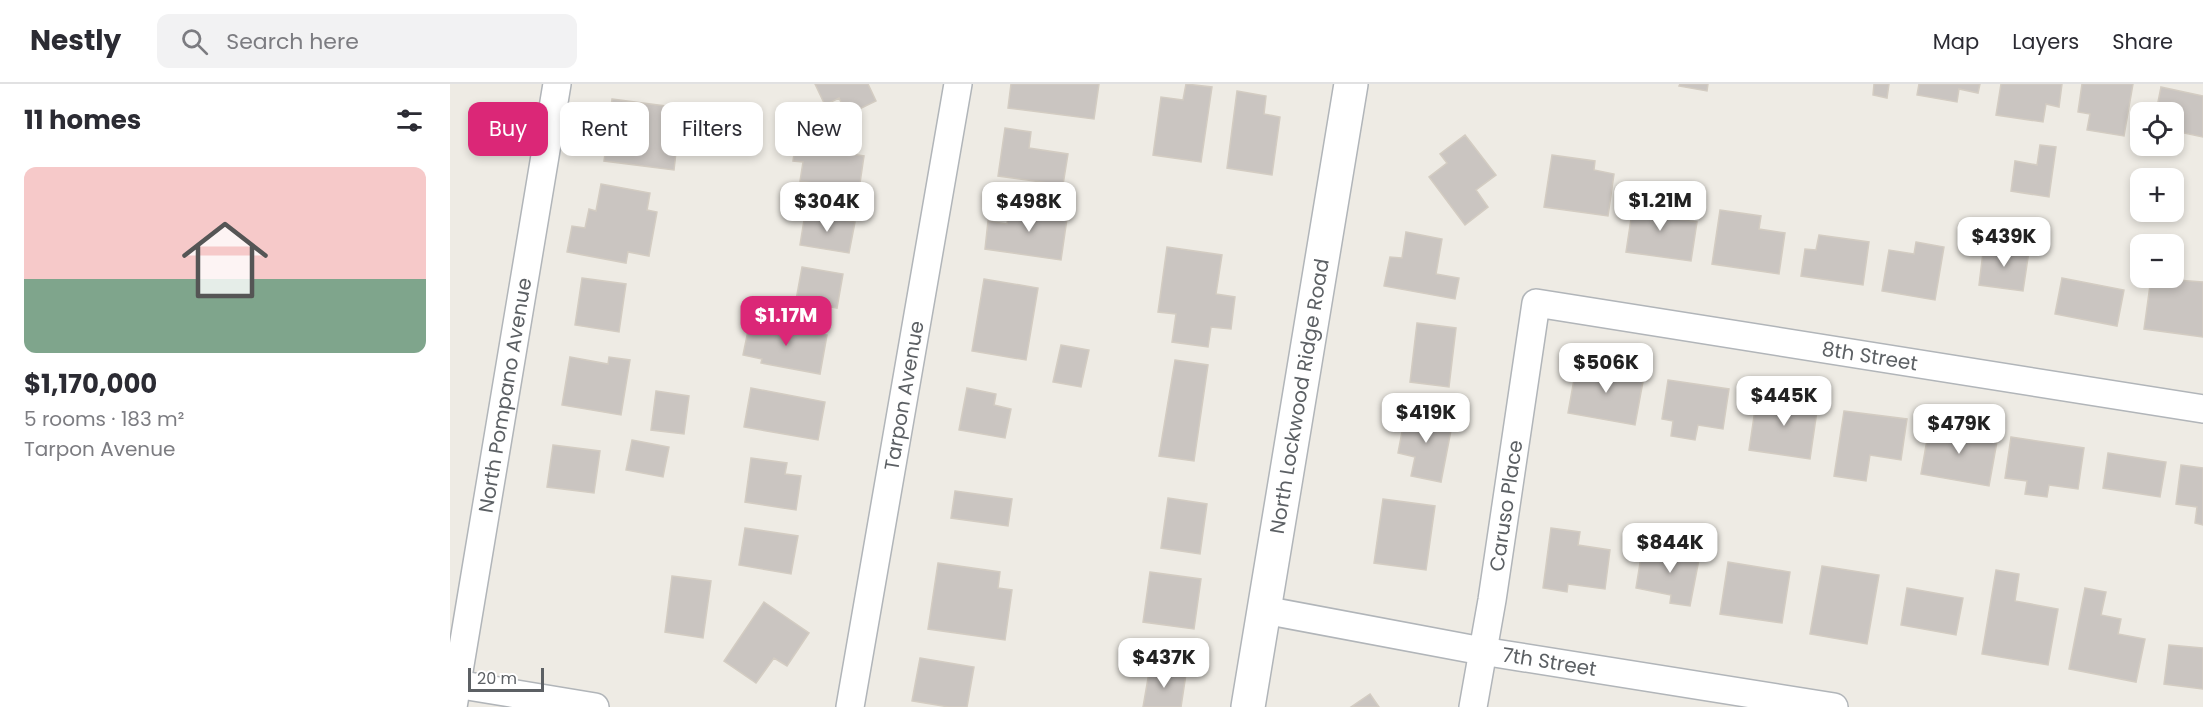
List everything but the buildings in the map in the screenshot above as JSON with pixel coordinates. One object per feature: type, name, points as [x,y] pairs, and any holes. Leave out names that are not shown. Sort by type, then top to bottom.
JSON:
[{"type":"street","name":"North Pompano Avenue","points":[[453,692],[557,84]]},
{"type":"street","name":"Tarpon Avenue","points":[[850,707],[958,84]]},
{"type":"street","name":"North Lockwood Ridge Road","points":[[1248,707],[1351,84]]},
{"type":"street","name":"8th Street","points":[[1536,303],[2203,409]]},
{"type":"street","name":"Caruso Place","points":[[1473,707],[1494,588],[1536,303]]},
{"type":"street","name":"7th Street","points":[[1264,610],[1482,651],[1834,707]]},
{"type":"street","points":[[453,692],[595,707]]}]
